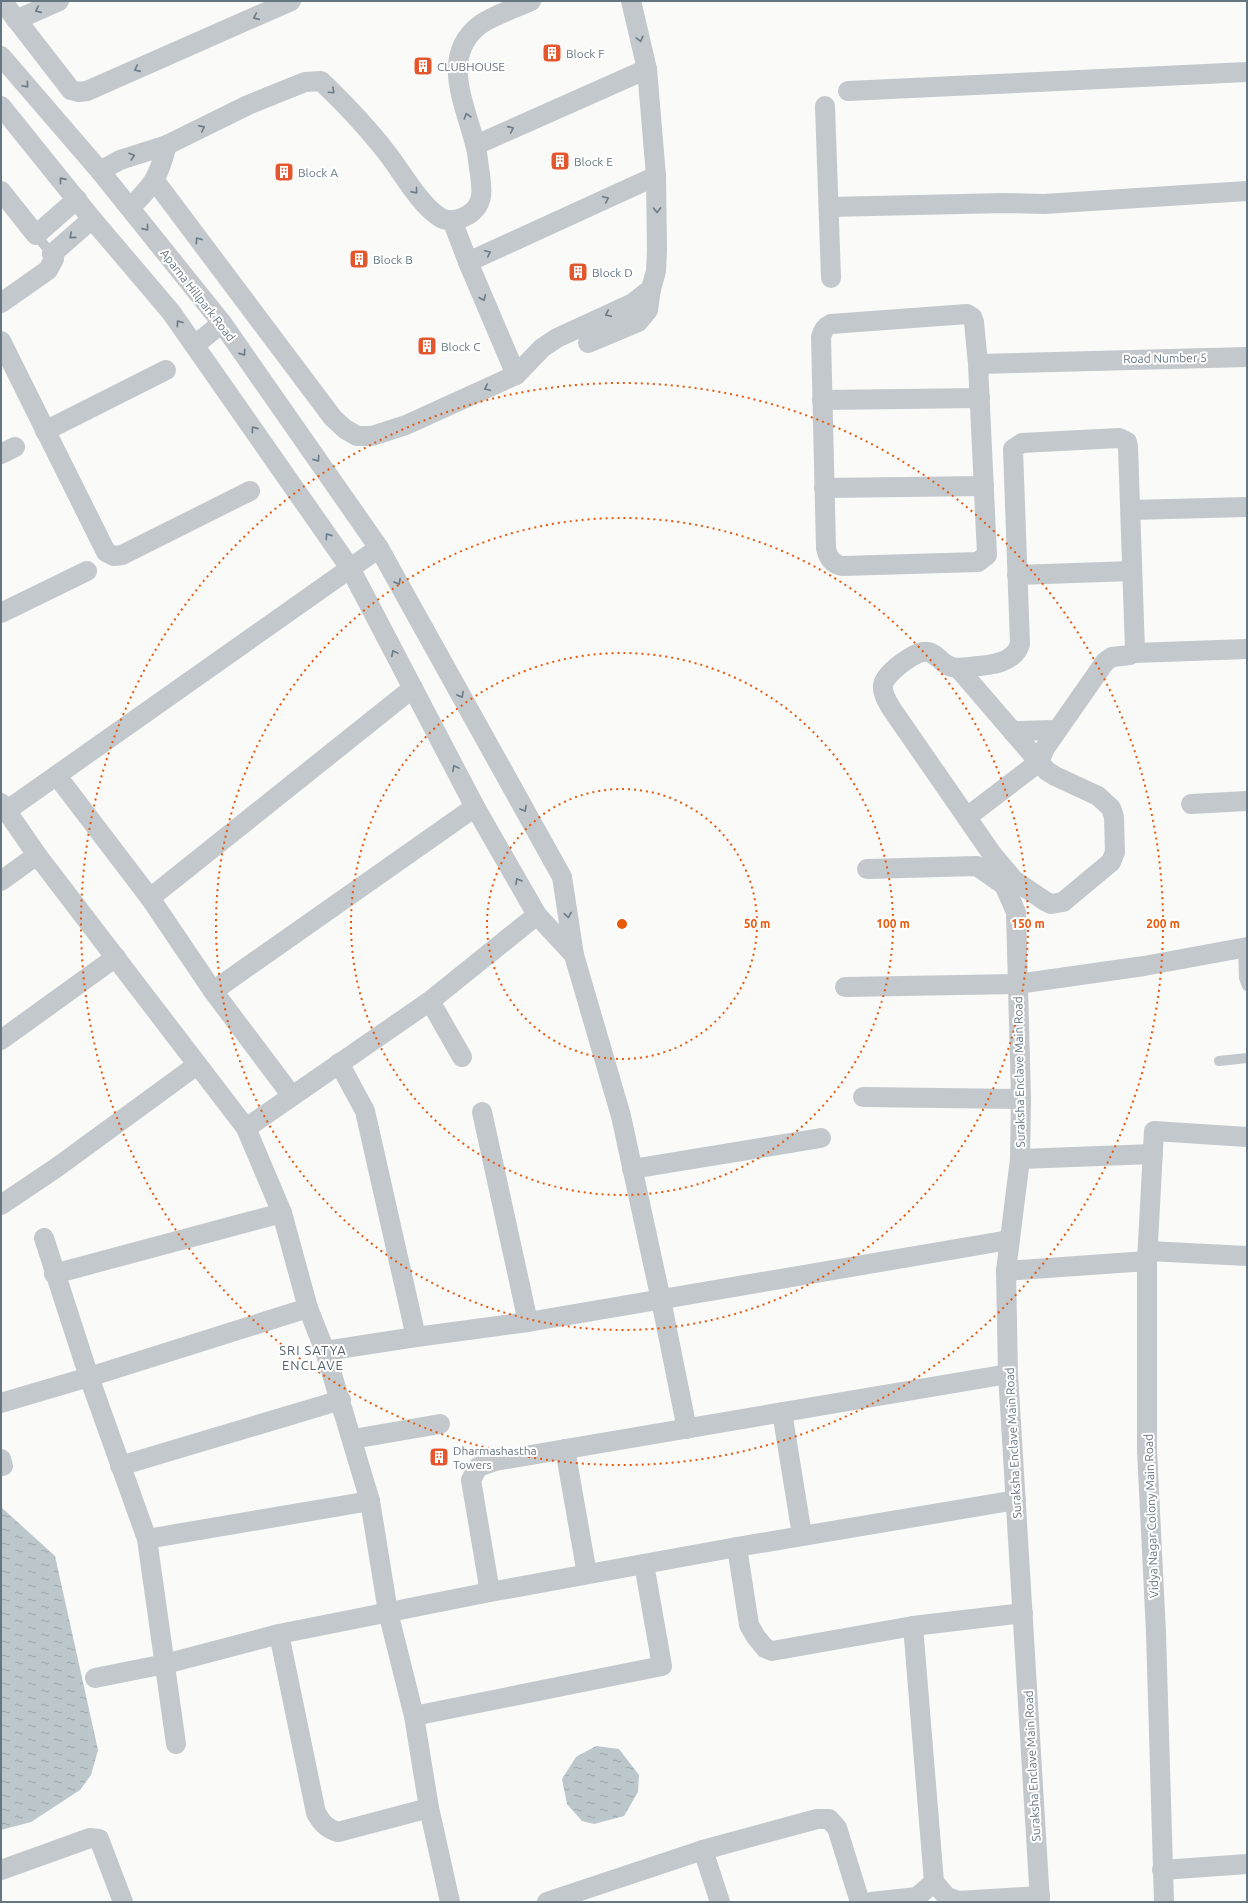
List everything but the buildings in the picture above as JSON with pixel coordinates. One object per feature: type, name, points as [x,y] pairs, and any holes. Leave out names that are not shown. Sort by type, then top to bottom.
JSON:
[{"type":"street","points":[[2,1],[71,90],[78,92],[87,91],[291,1]]},
{"type":"street","points":[[16,20],[59,1]]},
{"type":"street","points":[[482,23],[487,10],[497,1]]},
{"type":"street","points":[[100,171],[120,160],[167,145],[262,99],[305,82],[321,81],[342,101],[382,147],[415,192],[438,217],[452,220],[466,217],[476,208],[482,194],[476,145],[458,84],[458,64],[462,47],[469,36],[482,23],[531,1]]},
{"type":"street","points":[[588,343],[638,322],[648,310],[651,289],[656,271],[656,176],[647,69],[631,1]]},
{"type":"street","name":"Aparna Hillpark Road","points":[[1,56],[100,171],[222,324],[379,548],[562,877],[574,955],[621,1116],[687,1429]]},
{"type":"street","points":[[476,145],[647,69]]},
{"type":"street","points":[[848,91],[1247,72]]},
{"type":"street","points":[[1,106],[92,219],[171,312],[350,568],[475,807],[537,915],[574,955]]},
{"type":"street","points":[[825,106],[831,278]]},
{"type":"street","points":[[130,208],[155,181],[167,145]]},
{"type":"street","points":[[468,262],[656,176]]},
{"type":"street","points":[[155,181],[333,418],[345,430],[356,436],[372,436],[406,425],[516,375],[542,348],[557,338],[633,302],[651,289]]},
{"type":"street","points":[[1,191],[36,235],[77,199]]},
{"type":"street","points":[[829,207],[1005,203],[1044,204],[1247,191]]},
{"type":"street","points":[[1,303],[48,270],[54,259],[52,254],[92,219]]},
{"type":"street","points":[[452,220],[468,262],[516,375]]},
{"type":"street","points":[[967,314],[972,317],[974,322],[978,364],[988,549],[987,555],[983,560],[978,562],[842,566],[830,560],[826,548],[822,400],[821,337],[826,326],[831,324],[967,314]]},
{"type":"street","points":[[195,345],[222,324]]},
{"type":"street","points":[[1,341],[106,552],[114,556],[122,555],[250,491]]},
{"type":"street","name":"Road Number 5","points":[[978,364],[1083,360],[1247,357]]},
{"type":"street","points":[[45,432],[166,370]]},
{"type":"street","points":[[822,400],[980,398]]},
{"type":"street","points":[[958,668],[1047,771],[1098,796],[1110,808],[1114,817],[1115,852],[1111,862],[1063,902],[1051,904],[1014,880],[992,854],[891,708],[883,690],[885,679],[889,674],[918,653],[929,652],[944,664],[958,668],[1002,662],[1014,656],[1018,650],[1020,644],[1012,455],[1013,449],[1017,445],[1029,442],[1124,439],[1128,447],[1131,510],[1134,653]]},
{"type":"street","points":[[824,488],[984,486]]},
{"type":"street","points":[[1131,510],[1247,507]]},
{"type":"street","points":[[379,548],[57,776],[4,807],[37,855],[246,1128],[282,1213],[308,1308],[325,1351],[341,1400],[370,1502],[388,1612],[414,1716],[429,1808],[450,1902]]},
{"type":"street","points":[[1,613],[87,570]]},
{"type":"street","points":[[1017,575],[1132,571]]},
{"type":"street","points":[[967,817],[1039,762],[1040,757],[1057,730],[1108,659],[1134,653],[1247,650]]},
{"type":"street","points":[[150,898],[413,688]]},
{"type":"street","points":[[1012,731],[1057,730]]},
{"type":"street","points":[[57,776],[150,898],[213,991],[292,1096]]},
{"type":"street","points":[[1191,804],[1247,801]]},
{"type":"street","points":[[213,991],[475,807]]},
{"type":"street","points":[[867,869],[977,866],[992,854]]},
{"type":"street","points":[[1,882],[37,855]]},
{"type":"street","name":"Suraksha Enclave Main Road","points":[[977,866],[1004,886],[1016,912],[1021,1099],[1020,1160],[1006,1271],[1008,1374],[1040,1899]]},
{"type":"street","points":[[246,1128],[430,1001],[537,915]]},
{"type":"street","points":[[845,987],[1017,984],[1144,966],[1245,947]]},
{"type":"street","points":[[1,1040],[116,957]]},
{"type":"street","points":[[430,1001],[462,1057]]},
{"type":"street","points":[[339,1063],[365,1111],[416,1337]]},
{"type":"street","points":[[1,1204],[56,1168],[197,1065]]},
{"type":"street","points":[[863,1097],[1021,1099]]},
{"type":"street","points":[[482,1112],[528,1322]]},
{"type":"street","name":"Vidya Nagar Colony Main Road","points":[[1164,1902],[1156,1634],[1148,1450],[1148,1256],[1154,1131],[1247,1137]]},
{"type":"street","points":[[632,1169],[821,1138]]},
{"type":"street","points":[[1020,1160],[1153,1154]]},
{"type":"street","points":[[54,1274],[282,1213]]},
{"type":"street","points":[[44,1238],[54,1274],[88,1378],[147,1539],[176,1744]]},
{"type":"street","points":[[325,1351],[528,1322],[1010,1240]]},
{"type":"street","points":[[1006,1271],[1148,1256],[1247,1256]]},
{"type":"street","points":[[1,1403],[88,1378],[308,1308]]},
{"type":"street","points":[[490,1592],[471,1480],[478,1467],[495,1461],[1008,1374]]},
{"type":"street","points":[[120,1466],[341,1400]]},
{"type":"street","points":[[782,1412],[802,1535]]},
{"type":"street","points":[[353,1439],[440,1424]]},
{"type":"street","points":[[565,1449],[587,1574]]},
{"type":"street","points":[[95,1678],[165,1664],[279,1634],[490,1592],[737,1546],[1016,1500]]},
{"type":"street","points":[[147,1539],[370,1502]]},
{"type":"street","points":[[737,1546],[750,1625],[756,1637],[765,1648],[772,1651],[913,1626],[1023,1613]]},
{"type":"street","points":[[414,1716],[662,1666],[644,1564]]},
{"type":"street","points":[[913,1626],[934,1882],[946,1897],[958,1901],[1040,1899]]},
{"type":"street","points":[[279,1634],[316,1813],[322,1822],[329,1829],[338,1832],[429,1808]]},
{"type":"street","points":[[548,1902],[703,1850],[817,1819],[829,1819],[837,1828],[860,1902]]},
{"type":"street","points":[[1,1870],[90,1838],[99,1839],[123,1902]]},
{"type":"street","points":[[703,1850],[720,1902]]},
{"type":"street","points":[[1162,1870],[1247,1864]]},
{"type":"street","points":[[871,1902],[917,1897],[934,1882]]},
{"type":"lane","points":[[36,235],[52,254]]},
{"type":"lane","points":[[1245,947],[1244,978],[1247,986]]},
{"type":"lane","points":[[1219,1061],[1247,1058]]},
{"type":"water","points":[[1,1507],[55,1556],[98,1750],[91,1775],[80,1790],[31,1822],[1,1830]]},
{"type":"water","points":[[596,1746],[619,1749],[639,1775],[638,1792],[624,1816],[594,1824],[582,1821],[567,1804],[562,1779],[576,1757]]},
{"type":"place","name":"Block F","points":[[552,53]]},
{"type":"place","name":"CLUBHOUSE","points":[[423,66]]},
{"type":"place","name":"Block E","points":[[560,161]]},
{"type":"place","name":"Block A","points":[[284,172]]},
{"type":"place","name":"Block B","points":[[359,259]]},
{"type":"place","name":"Block D","points":[[578,272]]},
{"type":"place","name":"Block C","points":[[427,346]]},
{"type":"place","name":"Dharmashastha Towers","points":[[439,1457]]},
{"type":"district","name":"SRI SATYA ENCLAVE","points":[[313,1358]]}]
